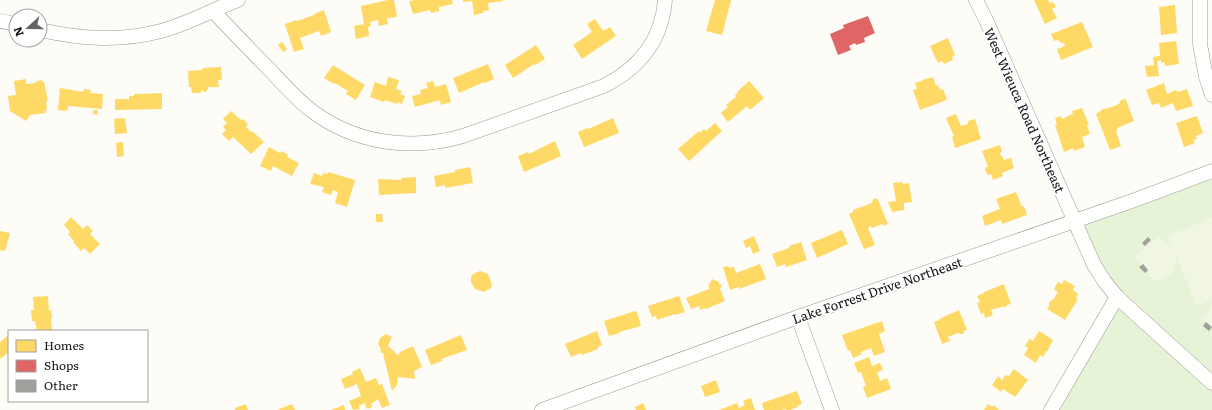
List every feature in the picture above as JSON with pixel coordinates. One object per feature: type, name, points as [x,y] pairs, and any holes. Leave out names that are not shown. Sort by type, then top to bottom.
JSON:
[{"type":"street","points":[[48,32],[86,38],[136,36],[162,31],[193,20],[238,0]]},
{"type":"street","points":[[213,11],[297,98],[312,111],[332,124],[358,136],[389,143],[418,144],[449,140],[463,136],[604,86],[615,80],[642,58],[652,43],[660,27],[665,0]]},
{"type":"street","name":"West Wieuca Road Northeast","points":[[976,0],[1094,265],[1117,297],[1212,382]]},
{"type":"street","points":[[1200,0],[1200,44],[1206,77],[1212,95]]},
{"type":"street","name":"Lake Forrest Drive Northeast","points":[[542,410],[798,317],[1073,220],[1132,201],[1212,171]]},
{"type":"street","points":[[1051,410],[1117,297]]},
{"type":"street","points":[[798,317],[832,410]]},
{"type":"green space","points":[[1212,174],[1212,410],[1055,410],[1118,299],[1066,226]]},
{"type":"green space","points":[[1212,217],[1212,299],[1197,306],[1176,256],[1175,266],[1171,273],[1155,281],[1134,257],[1158,236],[1172,248],[1167,237]]},
{"type":"green space","points":[[1212,303],[1212,328],[1203,320]]},
{"type":"building: Homes","points":[[394,0],[397,17],[387,18],[388,24],[379,26],[378,20],[370,22],[371,26],[368,27],[369,36],[356,39],[354,26],[364,24],[361,6]]},
{"type":"building: Homes","points":[[452,0],[453,4],[439,7],[439,11],[431,13],[430,10],[413,14],[409,1]]},
{"type":"building: Homes","points":[[463,0],[503,1],[488,3],[489,10],[474,15],[472,1],[463,2]]},
{"type":"building: Homes","points":[[715,0],[731,0],[722,35],[706,31]]},
{"type":"building: Homes","points":[[1034,0],[1048,0],[1050,3],[1053,2],[1056,7],[1052,9],[1057,18],[1045,24]]},
{"type":"building: Homes","points":[[1175,5],[1177,33],[1161,35],[1159,7]]},
{"type":"building: Homes","points":[[324,10],[331,32],[321,36],[319,31],[300,38],[304,49],[294,52],[285,24],[314,15]]},
{"type":"building: Homes","points":[[595,19],[603,31],[610,27],[616,36],[582,59],[573,45],[592,32],[587,24]]},
{"type":"building: Homes","points":[[1082,22],[1093,47],[1061,60],[1057,49],[1065,46],[1064,43],[1061,43],[1058,40],[1054,41],[1051,34]]},
{"type":"building: Homes","points":[[948,38],[955,55],[952,57],[953,60],[944,64],[942,61],[938,63],[930,46]]},
{"type":"building: Homes","points":[[1176,41],[1179,64],[1165,66],[1164,62],[1161,63],[1161,60],[1157,61],[1159,76],[1147,77],[1145,66],[1154,65],[1153,57],[1160,56],[1159,43]]},
{"type":"building: Homes","points":[[282,42],[287,49],[283,52],[278,45]]},
{"type":"building: Homes","points":[[536,45],[545,59],[535,65],[534,64],[513,78],[505,65]]},
{"type":"building: Homes","points":[[488,64],[494,79],[459,93],[453,78]]},
{"type":"building: Homes","points":[[333,65],[365,85],[356,100],[346,94],[348,91],[324,78]]},
{"type":"building: Homes","points":[[221,67],[222,80],[218,80],[219,87],[208,87],[206,92],[201,90],[201,93],[192,93],[191,87],[189,87],[188,71]]},
{"type":"building: Homes","points":[[388,77],[399,80],[396,89],[402,91],[400,94],[405,96],[402,104],[385,100],[384,102],[370,97],[375,82],[386,86]]},
{"type":"building: Homes","points":[[933,77],[936,86],[938,85],[940,90],[943,89],[947,100],[920,110],[913,90],[917,89],[915,83]]},
{"type":"building: Homes","points":[[26,79],[26,84],[35,83],[41,80],[44,82],[48,101],[46,101],[47,109],[45,113],[30,115],[26,121],[10,111],[8,96],[16,95],[14,81]]},
{"type":"building: Homes","points":[[433,81],[435,87],[446,84],[451,102],[441,105],[440,100],[415,107],[412,96],[421,94],[420,90],[428,88],[426,83]]},
{"type":"building: Homes","points":[[749,81],[764,98],[750,110],[747,106],[728,122],[721,113],[728,107],[726,105],[736,97],[735,95],[738,93],[737,92]]},
{"type":"building: Homes","points":[[1164,83],[1167,94],[1176,90],[1178,92],[1187,89],[1193,106],[1176,111],[1173,103],[1161,108],[1159,103],[1152,105],[1146,90]]},
{"type":"building: Homes","points":[[60,88],[83,92],[84,89],[91,90],[90,93],[103,94],[102,109],[68,106],[67,111],[58,110]]},
{"type":"building: Homes","points":[[162,93],[162,109],[115,110],[115,99],[129,99],[129,96],[134,96],[134,94]]},
{"type":"building: Homes","points":[[1121,100],[1126,100],[1134,121],[1117,128],[1116,131],[1121,146],[1110,150],[1096,114],[1103,109],[1119,104]]},
{"type":"building: Homes","points":[[1082,108],[1089,125],[1087,125],[1090,134],[1082,137],[1085,147],[1074,151],[1074,148],[1064,152],[1055,125],[1057,124],[1055,118],[1061,116],[1062,119],[1073,114],[1072,111]]},
{"type":"building: Homes","points":[[93,110],[98,110],[97,115],[93,114]]},
{"type":"building: Homes","points":[[231,111],[241,120],[243,119],[248,124],[246,127],[264,142],[251,154],[233,137],[229,141],[222,134],[226,130],[223,127],[227,123],[223,119]]},
{"type":"building: Homes","points":[[956,114],[961,126],[968,124],[968,121],[975,119],[981,139],[955,148],[952,137],[954,136],[946,118]]},
{"type":"building: Homes","points":[[1197,116],[1203,133],[1196,136],[1197,139],[1193,140],[1195,143],[1184,147],[1176,123]]},
{"type":"building: Homes","points":[[125,118],[127,133],[115,134],[114,119]]},
{"type":"building: Homes","points":[[613,118],[619,133],[584,147],[578,132]]},
{"type":"building: Homes","points":[[715,123],[722,131],[689,161],[678,149],[699,131],[700,133],[704,129],[706,131]]},
{"type":"building: Homes","points":[[555,141],[561,156],[524,172],[518,156],[528,152],[529,154]]},
{"type":"building: Homes","points":[[123,142],[124,156],[117,157],[116,143]]},
{"type":"building: Homes","points":[[1000,145],[1002,152],[1000,153],[1001,156],[1004,160],[1011,158],[1014,168],[1002,173],[1003,176],[993,180],[991,174],[987,174],[985,169],[988,167],[982,151]]},
{"type":"building: Homes","points":[[269,147],[280,153],[282,151],[288,155],[287,157],[299,163],[292,176],[273,166],[271,171],[260,166]]},
{"type":"building: Homes","points":[[470,167],[473,183],[445,188],[445,185],[436,187],[434,176],[455,172],[455,170]]},
{"type":"building: Homes","points":[[328,172],[355,180],[347,207],[335,203],[338,192],[333,190],[331,195],[322,192],[324,187],[310,184],[314,173],[322,176],[323,173],[328,174]]},
{"type":"building: Homes","points":[[416,177],[416,193],[379,195],[378,179],[401,180],[401,178]]},
{"type":"building: Homes","points":[[902,182],[903,184],[909,183],[912,202],[904,203],[904,210],[892,212],[888,202],[896,201],[893,183]]},
{"type":"building: Homes","points":[[1016,192],[1027,215],[1002,224],[1001,220],[985,226],[982,216],[1000,209],[996,199]]},
{"type":"building: Homes","points":[[876,198],[888,224],[883,226],[883,224],[872,228],[871,226],[868,228],[875,245],[864,249],[849,214],[853,212],[853,210],[872,203],[873,199]]},
{"type":"building: Homes","points":[[376,214],[382,214],[383,222],[376,222]]},
{"type":"building: Homes","points":[[71,217],[83,229],[87,225],[93,231],[90,234],[100,244],[90,254],[84,248],[81,251],[68,234],[70,232],[64,225]]},
{"type":"building: Homes","points":[[842,230],[848,244],[817,258],[811,243]]},
{"type":"building: Homes","points":[[0,231],[10,233],[5,251],[0,250]]},
{"type":"building: Homes","points":[[754,236],[760,251],[753,254],[750,246],[746,248],[743,241]]},
{"type":"building: Homes","points":[[801,242],[807,260],[786,267],[785,264],[777,267],[772,254]]},
{"type":"building: Homes","points":[[760,264],[766,279],[739,289],[739,287],[730,290],[723,267],[734,267],[736,273]]},
{"type":"building: Homes","points":[[480,271],[488,274],[492,286],[484,292],[475,289],[471,282],[471,277],[473,274]]},
{"type":"building: Homes","points":[[712,279],[722,285],[720,289],[725,301],[706,309],[700,310],[699,306],[691,309],[686,298],[711,288],[708,287]]},
{"type":"building: Homes","points":[[1064,280],[1075,286],[1073,290],[1078,294],[1076,298],[1078,299],[1065,320],[1047,309],[1050,301],[1053,300],[1058,292],[1054,289],[1058,282],[1062,284]]},
{"type":"building: Homes","points":[[1004,284],[1011,304],[1007,305],[1006,307],[991,310],[993,315],[985,318],[984,313],[981,314],[977,303],[980,302],[977,296]]},
{"type":"building: Homes","points":[[48,296],[49,311],[51,310],[52,318],[52,330],[37,330],[35,321],[32,321],[31,310],[34,310],[33,297]]},
{"type":"building: Homes","points":[[679,296],[685,312],[657,320],[656,316],[652,317],[648,306]]},
{"type":"building: Homes","points":[[959,310],[967,330],[964,331],[963,334],[958,333],[948,337],[950,341],[942,344],[934,322]]},
{"type":"building: Homes","points":[[635,311],[637,312],[641,326],[609,336],[604,321]]},
{"type":"building: Homes","points":[[882,321],[885,331],[879,334],[885,352],[874,356],[871,348],[861,352],[862,354],[853,358],[850,350],[848,351],[842,335]]},
{"type":"building: Homes","points":[[597,331],[602,345],[598,347],[598,349],[582,355],[581,353],[571,357],[565,344]]},
{"type":"building: Homes","points":[[1039,331],[1053,340],[1047,352],[1046,351],[1043,357],[1040,355],[1036,363],[1024,355],[1028,348],[1025,346],[1030,338],[1033,341]]},
{"type":"building: Homes","points":[[386,334],[392,337],[388,346],[398,355],[400,352],[413,346],[422,367],[414,371],[415,379],[398,377],[397,385],[392,391],[383,353],[381,353],[378,344],[380,338]]},
{"type":"building: Homes","points":[[461,335],[467,350],[441,359],[442,361],[431,365],[425,350]]},
{"type":"building: Homes","points":[[8,336],[8,353],[0,359],[0,342]]},
{"type":"building: Homes","points":[[869,357],[872,366],[880,363],[883,370],[877,372],[880,381],[887,378],[891,389],[867,398],[863,387],[866,386],[861,372],[858,373],[854,363]]},
{"type":"building: Homes","points":[[360,368],[366,382],[376,378],[379,385],[382,384],[390,405],[382,408],[378,399],[371,404],[372,407],[368,409],[366,408],[365,403],[359,406],[360,409],[353,410],[349,401],[361,396],[357,384],[345,389],[341,379],[353,374],[352,372]]},
{"type":"building: Homes","points":[[1014,369],[1028,380],[1015,397],[1003,389],[1001,392],[992,385],[998,376],[1003,381],[1003,378],[1006,375],[1009,376]]},
{"type":"building: Homes","points":[[716,380],[720,392],[705,397],[701,386]]},
{"type":"building: Homes","points":[[797,391],[802,404],[797,406],[798,407],[790,410],[764,410],[762,403]]},
{"type":"building: Homes","points":[[751,398],[755,410],[719,410],[737,403],[739,408],[745,405],[743,401]]},
{"type":"building: Homes","points":[[643,403],[646,410],[636,410],[635,407]]},
{"type":"building: Homes","points":[[246,404],[248,410],[235,410],[235,408]]},
{"type":"building: Homes","points":[[292,404],[295,410],[277,410]]},
{"type":"building: Homes","points":[[988,404],[992,407],[994,405],[999,410],[984,410]]},
{"type":"building: Homes","points":[[344,405],[345,410],[331,410]]},
{"type":"building: Shops","points":[[868,16],[875,33],[864,38],[865,42],[856,45],[855,43],[849,46],[851,50],[838,55],[830,34],[844,28],[843,25]]},
{"type":"building: Other","points":[[1148,237],[1151,240],[1145,246],[1142,243]]},
{"type":"building: Other","points":[[1143,264],[1148,270],[1145,273],[1139,267]]},
{"type":"building: Other","points":[[1206,322],[1212,327],[1209,331],[1203,326]]}]
